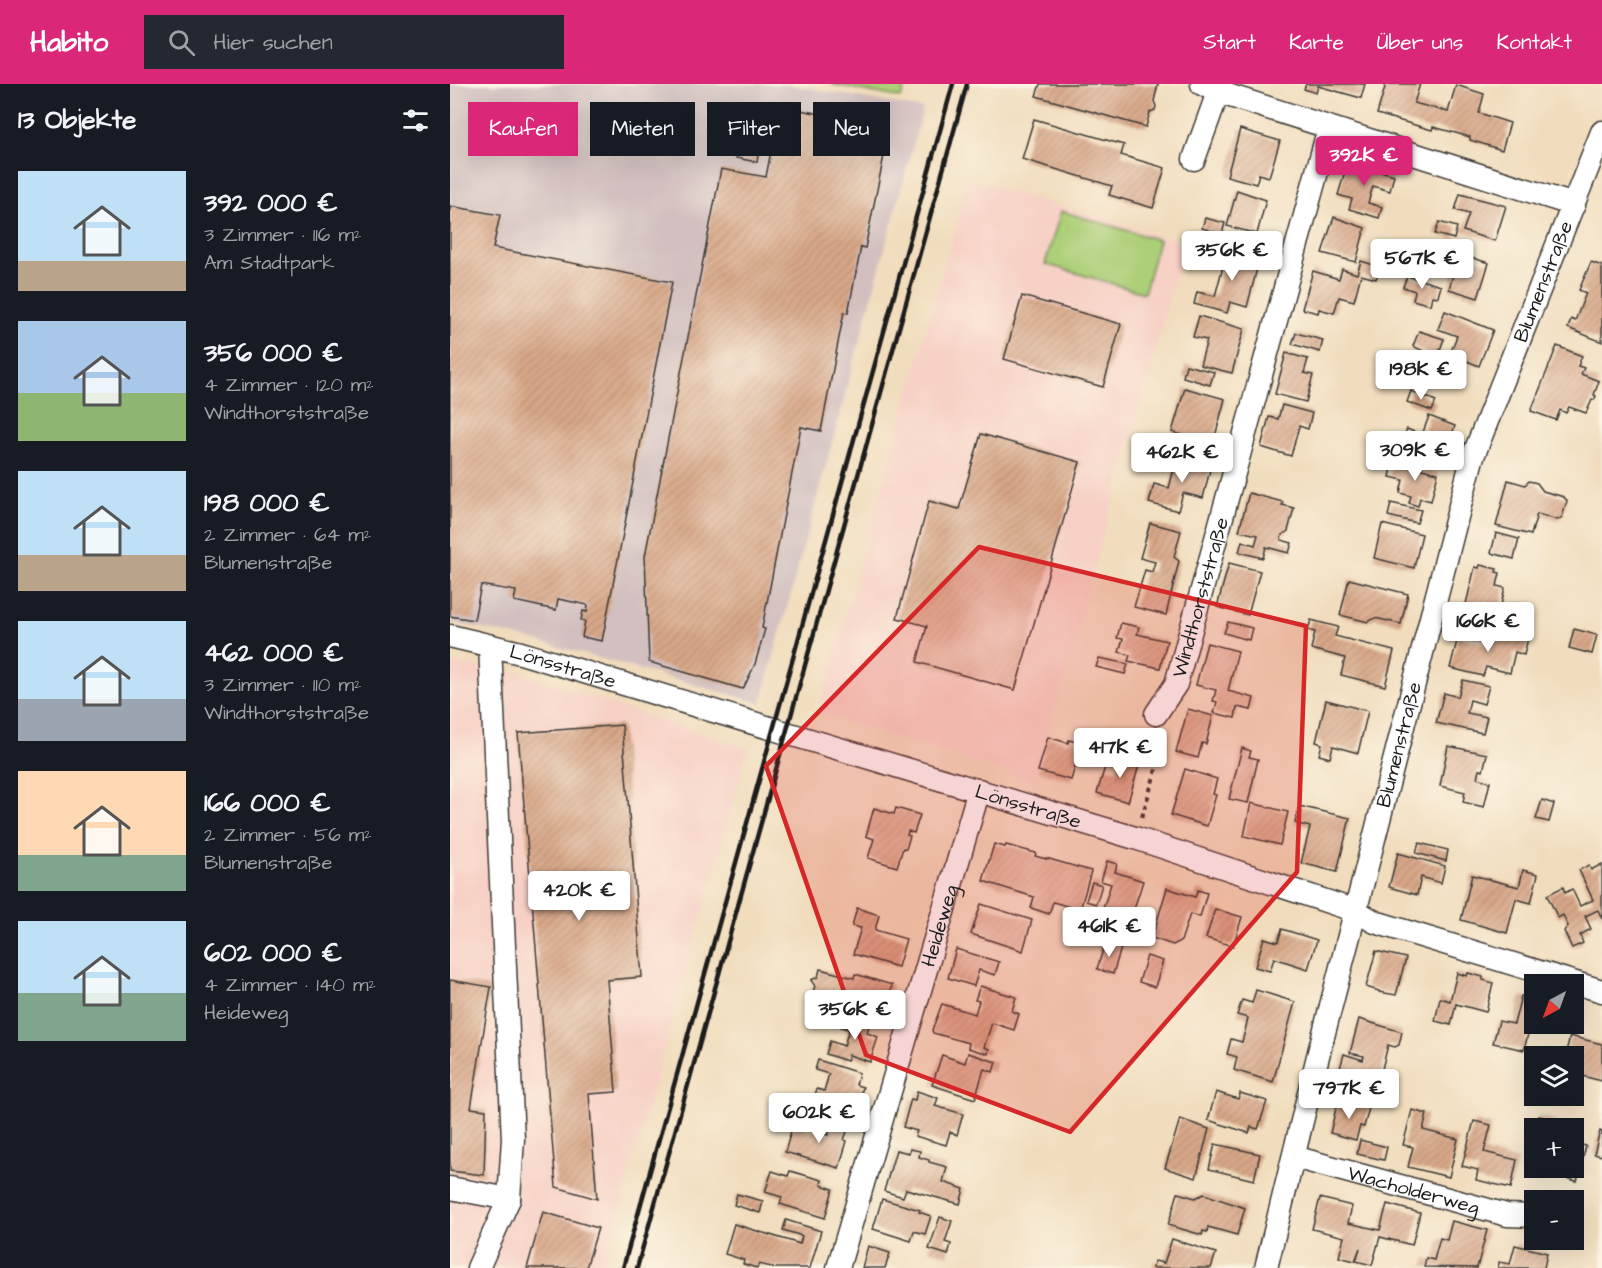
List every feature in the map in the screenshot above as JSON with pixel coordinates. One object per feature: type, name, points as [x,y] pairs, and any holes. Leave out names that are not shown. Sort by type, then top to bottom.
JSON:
[{"type":"street","points":[[1194,159],[1214,87],[1329,128],[1574,205]]},
{"type":"street","name":"Windthorststraße","points":[[1156,714],[1176,684],[1329,128]]},
{"type":"street","name":"Blumenstraße","points":[[1266,1268],[1318,1056],[1472,459],[1602,132]]},
{"type":"street","name":"Lönsstraße","points":[[450,636],[521,653],[1135,838],[1356,911],[1375,922],[1602,991]]},
{"type":"street","points":[[478,1268],[509,1199],[513,1139],[490,646]]},
{"type":"street","name":"Heideweg","points":[[837,1268],[979,790]]},
{"type":"street","name":"Wacholderweg","points":[[1294,1157],[1507,1215],[1524,1216]]},
{"type":"street","points":[[450,1188],[509,1199]]},
{"type":"path","points":[[1135,838],[1163,746],[1156,714]]},
{"type":"highlighted area","points":[[979,547],[1306,626],[1297,872],[1070,1132],[866,1055],[766,766]]},
{"type":"shaded area","points":[[450,84],[785,84],[884,102],[813,102],[813,156],[890,156],[890,103],[923,109],[761,703],[526,638],[450,622]]},
{"type":"shaded area","points":[[969,179],[1185,243],[1035,781],[818,713]]},
{"type":"shaded area","points":[[450,663],[510,670],[748,749],[603,1268],[450,1268]]},
{"type":"green space","points":[[830,84],[906,84],[901,98]]},
{"type":"green space","points":[[1061,211],[1159,240],[1144,293],[1045,264]]},
{"type":"building","points":[[1040,84],[1158,84],[1154,101],[1156,106],[1155,110],[1150,112],[1146,127],[1036,96]]},
{"type":"building","points":[[1306,84],[1365,84],[1361,98],[1318,86],[1316,93],[1304,89]]},
{"type":"building","points":[[1386,84],[1420,84],[1414,103],[1448,112],[1456,85],[1484,94],[1479,113],[1510,123],[1502,150],[1470,140],[1470,137],[1433,127],[1432,130],[1377,114]]},
{"type":"building","points":[[801,110],[813,113],[813,156],[884,156],[865,248],[861,247],[848,313],[844,312],[821,431],[801,427],[762,628],[765,629],[755,664],[743,689],[649,662],[645,556],[721,169],[766,177],[770,156],[801,156]]},
{"type":"building","points":[[1034,119],[1124,145],[1121,155],[1165,168],[1153,208],[1109,195],[1112,186],[1022,159]]},
{"type":"building","points":[[1240,129],[1280,141],[1269,177],[1259,174],[1256,184],[1227,176]]},
{"type":"building","points":[[736,156],[758,156],[757,162],[736,158]]},
{"type":"building","points":[[1348,161],[1394,175],[1390,191],[1373,186],[1368,203],[1382,207],[1379,218],[1349,209],[1352,199],[1338,195]]},
{"type":"building","points":[[1237,190],[1266,200],[1257,234],[1227,226]]},
{"type":"building","points":[[1460,194],[1506,206],[1495,241],[1463,231],[1469,214],[1455,210]]},
{"type":"building","points":[[450,206],[500,215],[493,248],[672,282],[602,641],[582,637],[585,621],[581,620],[583,611],[587,612],[588,605],[558,599],[556,610],[514,601],[516,591],[481,585],[474,620],[450,616]]},
{"type":"building","points":[[1334,217],[1365,228],[1356,262],[1322,253]]},
{"type":"building","points":[[1205,218],[1225,223],[1222,234],[1202,228]]},
{"type":"building","points":[[1439,222],[1457,227],[1454,239],[1435,234]]},
{"type":"building","points":[[1228,248],[1260,257],[1247,307],[1230,302],[1227,313],[1194,304],[1197,292],[1215,296]]},
{"type":"building","points":[[1459,254],[1489,263],[1478,298],[1449,289]]},
{"type":"building","points":[[1361,261],[1380,267],[1376,279],[1361,275],[1354,301],[1339,297],[1334,313],[1319,309],[1318,313],[1302,309],[1313,271],[1339,279],[1342,269],[1357,274]]},
{"type":"building","points":[[1591,262],[1602,266],[1602,342],[1568,328],[1571,319],[1575,321],[1586,293],[1579,290]]},
{"type":"building","points":[[1407,276],[1441,286],[1438,297],[1432,296],[1430,305],[1413,300],[1415,291],[1403,287]]},
{"type":"building","points":[[1022,296],[1121,324],[1103,387],[1004,359]]},
{"type":"building","points":[[1445,311],[1493,330],[1479,366],[1450,354],[1457,336],[1438,329]]},
{"type":"building","points":[[1199,316],[1244,329],[1232,373],[1200,365],[1207,340],[1193,337]]},
{"type":"building","points":[[1419,331],[1444,339],[1437,358],[1413,346]]},
{"type":"building","points":[[1296,333],[1323,340],[1320,352],[1292,344]]},
{"type":"building","points":[[1557,346],[1582,356],[1578,366],[1584,368],[1581,374],[1599,381],[1594,395],[1596,396],[1586,413],[1569,407],[1566,413],[1560,410],[1556,420],[1531,411]]},
{"type":"building","points":[[1286,353],[1308,359],[1304,373],[1313,375],[1306,402],[1275,394]]},
{"type":"building","points":[[1186,365],[1214,372],[1210,385],[1183,377]]},
{"type":"building","points":[[1185,388],[1225,399],[1213,444],[1172,432]]},
{"type":"building","points":[[1411,391],[1436,401],[1432,411],[1407,402]]},
{"type":"building","points":[[1282,405],[1312,413],[1308,429],[1299,426],[1291,456],[1261,447],[1269,417],[1278,419]]},
{"type":"building","points":[[1429,416],[1455,426],[1442,458],[1402,441],[1407,429],[1422,435]]},
{"type":"building","points":[[981,434],[1080,462],[1015,690],[917,662],[927,626],[897,618],[929,501],[959,509]]},
{"type":"building","points":[[1177,457],[1211,466],[1203,498],[1183,493],[1178,511],[1149,503],[1154,484],[1169,488]]},
{"type":"building","points":[[1393,462],[1438,473],[1431,501],[1420,498],[1418,506],[1409,503],[1411,496],[1400,493],[1403,480],[1390,477]]},
{"type":"building","points":[[1508,480],[1525,485],[1529,481],[1537,483],[1543,491],[1564,497],[1567,501],[1562,517],[1558,520],[1537,514],[1531,535],[1496,526]]},
{"type":"building","points":[[1249,493],[1283,502],[1282,505],[1294,508],[1288,531],[1282,535],[1281,540],[1292,543],[1289,553],[1266,547],[1263,558],[1239,552],[1242,541],[1255,545],[1258,535],[1239,531]]},
{"type":"building","points":[[1391,503],[1421,510],[1417,523],[1388,516]]},
{"type":"building","points":[[1150,523],[1181,531],[1174,557],[1179,561],[1166,615],[1134,607],[1145,570],[1152,572],[1155,562],[1140,558]]},
{"type":"building","points":[[1382,524],[1422,534],[1414,568],[1374,558]]},
{"type":"building","points":[[1496,533],[1519,539],[1514,559],[1491,553]]},
{"type":"building","points":[[1229,563],[1260,571],[1248,615],[1217,607]]},
{"type":"building","points":[[1480,565],[1497,569],[1496,572],[1500,573],[1497,586],[1505,588],[1501,605],[1515,608],[1511,625],[1475,616],[1476,611],[1465,608],[1475,567],[1479,568]]},
{"type":"building","points":[[1349,579],[1408,594],[1401,624],[1375,618],[1368,622],[1340,615]]},
{"type":"building","points":[[1311,620],[1338,627],[1335,636],[1394,651],[1385,686],[1341,675],[1345,658],[1311,649],[1315,632],[1308,630]]},
{"type":"building","points":[[1228,622],[1252,628],[1249,640],[1224,633]]},
{"type":"building","points":[[1121,623],[1139,627],[1137,634],[1167,641],[1160,668],[1128,661],[1130,655],[1119,652],[1123,639],[1117,638]]},
{"type":"building","points":[[1574,629],[1597,635],[1592,654],[1569,648]]},
{"type":"building","points":[[1494,630],[1528,638],[1524,655],[1515,652],[1510,673],[1486,667],[1483,676],[1450,668],[1458,637],[1490,645]]},
{"type":"building","points":[[1207,643],[1238,651],[1228,691],[1254,698],[1251,710],[1237,707],[1235,718],[1214,713],[1217,702],[1213,701],[1216,690],[1196,685]]},
{"type":"building","points":[[1099,658],[1128,664],[1125,674],[1096,667]]},
{"type":"building","points":[[1463,680],[1489,686],[1484,704],[1470,700],[1467,713],[1487,717],[1483,733],[1436,723],[1444,693],[1458,697]]},
{"type":"building","points":[[1326,700],[1368,711],[1358,753],[1333,746],[1330,758],[1319,755],[1322,744],[1316,742]]},
{"type":"building","points":[[1188,709],[1213,716],[1206,744],[1202,743],[1198,758],[1176,752]]},
{"type":"building","points":[[622,725],[642,977],[607,980],[616,1092],[589,1094],[597,1199],[556,1187],[518,733]]},
{"type":"building","points":[[1048,737],[1068,743],[1069,740],[1087,745],[1082,762],[1077,760],[1071,780],[1038,771]]},
{"type":"building","points":[[1448,746],[1487,754],[1483,771],[1479,770],[1477,778],[1490,782],[1484,807],[1463,802],[1465,792],[1440,786]]},
{"type":"building","points":[[1242,748],[1251,751],[1249,757],[1258,759],[1248,803],[1229,799]]},
{"type":"building","points":[[1122,754],[1141,759],[1128,802],[1097,793],[1105,767],[1117,770]]},
{"type":"building","points":[[1185,769],[1217,779],[1213,794],[1216,795],[1207,826],[1171,815]]},
{"type":"building","points":[[1542,800],[1554,804],[1549,822],[1536,819]]},
{"type":"building","points":[[1251,803],[1288,812],[1280,845],[1244,836]]},
{"type":"building","points":[[1299,806],[1350,818],[1337,872],[1301,863],[1310,827],[1295,823]]},
{"type":"building","points":[[874,808],[894,814],[896,808],[920,815],[914,833],[908,831],[907,835],[910,836],[906,849],[903,848],[897,867],[868,858],[874,839],[866,836]]},
{"type":"building","points":[[1419,843],[1448,850],[1446,861],[1416,853]]},
{"type":"building","points":[[994,844],[1036,853],[1035,856],[1091,871],[1080,910],[1053,902],[1049,914],[1031,908],[1034,897],[983,881]]},
{"type":"building","points":[[1398,853],[1445,866],[1441,883],[1421,877],[1417,895],[1389,887]]},
{"type":"building","points":[[1107,861],[1117,864],[1115,872],[1143,881],[1127,931],[1106,924],[1101,915],[1111,884],[1101,881]]},
{"type":"building","points":[[1602,864],[1602,919],[1598,910],[1585,916],[1591,929],[1580,935],[1583,943],[1572,948],[1564,931],[1568,926],[1563,915],[1558,918],[1547,895],[1563,887],[1565,893],[1572,889],[1580,906],[1593,900],[1579,870],[1589,865],[1591,870]]},
{"type":"building","points":[[1523,870],[1538,874],[1531,903],[1516,899],[1507,933],[1461,920],[1472,875],[1519,887]]},
{"type":"building","points":[[1092,882],[1102,885],[1096,904],[1086,901]]},
{"type":"building","points":[[1167,888],[1195,897],[1198,890],[1207,893],[1200,917],[1190,914],[1181,941],[1173,945],[1152,938]]},
{"type":"building","points":[[981,904],[1032,920],[1023,951],[971,934]]},
{"type":"building","points":[[857,908],[879,915],[875,930],[906,939],[898,967],[853,954],[861,928],[852,926]]},
{"type":"building","points":[[1215,909],[1242,917],[1233,946],[1206,938]]},
{"type":"building","points":[[1077,913],[1091,918],[1088,927],[1074,923]]},
{"type":"building","points":[[1282,929],[1317,940],[1308,969],[1274,958],[1270,971],[1255,967],[1264,938],[1278,942]]},
{"type":"building","points":[[1105,943],[1121,948],[1113,974],[1097,969]]},
{"type":"building","points":[[956,949],[999,962],[995,975],[979,970],[974,986],[948,978]]},
{"type":"building","points":[[1376,951],[1406,958],[1396,995],[1366,987]]},
{"type":"building","points":[[1147,956],[1163,961],[1155,987],[1139,982]]},
{"type":"building","points":[[820,969],[854,978],[855,974],[892,985],[884,1015],[812,994],[815,986],[811,980],[818,977]]},
{"type":"building","points":[[1457,973],[1483,977],[1483,980],[1493,983],[1486,1012],[1456,1004],[1451,1025],[1435,1021],[1440,998],[1450,1001]]},
{"type":"building","points":[[450,980],[491,987],[471,1108],[486,1110],[484,1175],[450,1171]]},
{"type":"building","points":[[980,986],[1016,997],[1012,1011],[1019,1014],[1014,1030],[992,1023],[984,1047],[989,1049],[988,1054],[968,1048],[969,1043],[933,1033],[932,1030],[942,1004],[975,1014],[979,1001],[975,1000]]},
{"type":"building","points":[[1256,990],[1295,1002],[1273,1082],[1234,1070],[1237,1057],[1227,1054],[1231,1039],[1242,1042],[1248,1018],[1237,1015],[1242,1000],[1252,1003]]},
{"type":"building","points":[[1521,996],[1524,997],[1524,1034],[1528,1034],[1524,1050],[1493,1043],[1499,1021],[1514,1024]]},
{"type":"building","points":[[844,1014],[870,1022],[867,1033],[878,1037],[870,1062],[849,1055],[847,1061],[826,1054],[830,1041],[844,1046],[849,1029],[841,1027]]},
{"type":"building","points":[[1359,1019],[1402,1032],[1399,1045],[1395,1047],[1388,1045],[1377,1089],[1337,1079],[1344,1054],[1363,1060],[1364,1056],[1350,1053]]},
{"type":"building","points":[[1570,1036],[1602,1044],[1602,1081],[1584,1076],[1584,1046],[1568,1046]]},
{"type":"building","points":[[968,1053],[996,1062],[993,1072],[984,1069],[975,1099],[932,1085],[942,1055],[965,1063]]},
{"type":"building","points":[[818,1060],[859,1073],[856,1085],[863,1087],[854,1117],[812,1104],[817,1089],[824,1091],[829,1074],[815,1070]]},
{"type":"building","points":[[917,1091],[938,1098],[935,1106],[963,1114],[957,1135],[950,1132],[946,1145],[915,1136],[917,1131],[903,1127],[911,1099],[915,1100]]},
{"type":"building","points":[[1216,1092],[1238,1099],[1240,1093],[1267,1101],[1258,1129],[1251,1127],[1249,1133],[1208,1120]]},
{"type":"building","points":[[1338,1100],[1369,1108],[1364,1127],[1360,1126],[1356,1140],[1330,1133]]},
{"type":"building","points":[[1412,1110],[1427,1114],[1423,1130],[1458,1139],[1449,1177],[1408,1167],[1413,1147],[1403,1145]]},
{"type":"building","points":[[1180,1119],[1209,1129],[1196,1178],[1165,1168]]},
{"type":"building","points":[[832,1121],[849,1126],[839,1168],[785,1152],[793,1124],[828,1135]]},
{"type":"building","points":[[1474,1121],[1491,1125],[1484,1152],[1517,1160],[1511,1188],[1476,1180],[1478,1170],[1462,1166]]},
{"type":"building","points":[[1600,1131],[1602,1132],[1602,1156],[1594,1154]]},
{"type":"building","points":[[1360,1140],[1387,1147],[1384,1160],[1357,1154]]},
{"type":"building","points":[[1215,1144],[1260,1154],[1254,1180],[1209,1169]]},
{"type":"building","points":[[910,1149],[920,1151],[919,1157],[929,1162],[947,1167],[943,1182],[964,1189],[960,1204],[906,1189],[903,1197],[884,1191],[896,1150],[909,1153]]},
{"type":"building","points":[[772,1171],[788,1176],[790,1171],[822,1180],[821,1185],[833,1189],[825,1218],[780,1204],[782,1197],[765,1192]]},
{"type":"building","points":[[1178,1193],[1195,1198],[1204,1194],[1245,1208],[1237,1235],[1208,1227],[1207,1232],[1203,1231],[1202,1235],[1168,1225]]},
{"type":"building","points":[[737,1194],[763,1201],[760,1213],[734,1205]]},
{"type":"building","points":[[1320,1198],[1352,1206],[1348,1223],[1380,1230],[1387,1204],[1420,1213],[1412,1245],[1380,1237],[1372,1265],[1356,1261],[1360,1248],[1355,1261],[1339,1257],[1344,1237],[1312,1229]]},
{"type":"building","points":[[882,1199],[920,1210],[919,1212],[931,1216],[925,1234],[914,1231],[911,1241],[873,1229]]},
{"type":"building","points":[[543,1212],[598,1228],[586,1268],[527,1268]]},
{"type":"building","points":[[940,1217],[952,1221],[945,1242],[951,1244],[948,1255],[929,1249]]},
{"type":"building","points":[[786,1220],[821,1231],[810,1268],[776,1268],[759,1264],[757,1268],[743,1264],[744,1260],[725,1254],[734,1224],[800,1244],[802,1236],[783,1230]]},
{"type":"building","points":[[1452,1221],[1487,1230],[1477,1268],[1424,1267],[1426,1258],[1434,1260],[1440,1238],[1447,1240]]},
{"type":"building","points":[[1172,1239],[1216,1253],[1211,1268],[1152,1268],[1155,1261],[1164,1263]]},
{"type":"building","points":[[1515,1245],[1524,1247],[1524,1250],[1547,1253],[1544,1268],[1498,1268],[1499,1262],[1510,1264]]},
{"type":"building","points":[[868,1246],[890,1253],[885,1268],[862,1268]]},
{"type":"railway","points":[[623,1268],[953,84]]},
{"type":"railway","points":[[637,1268],[967,84]]}]
